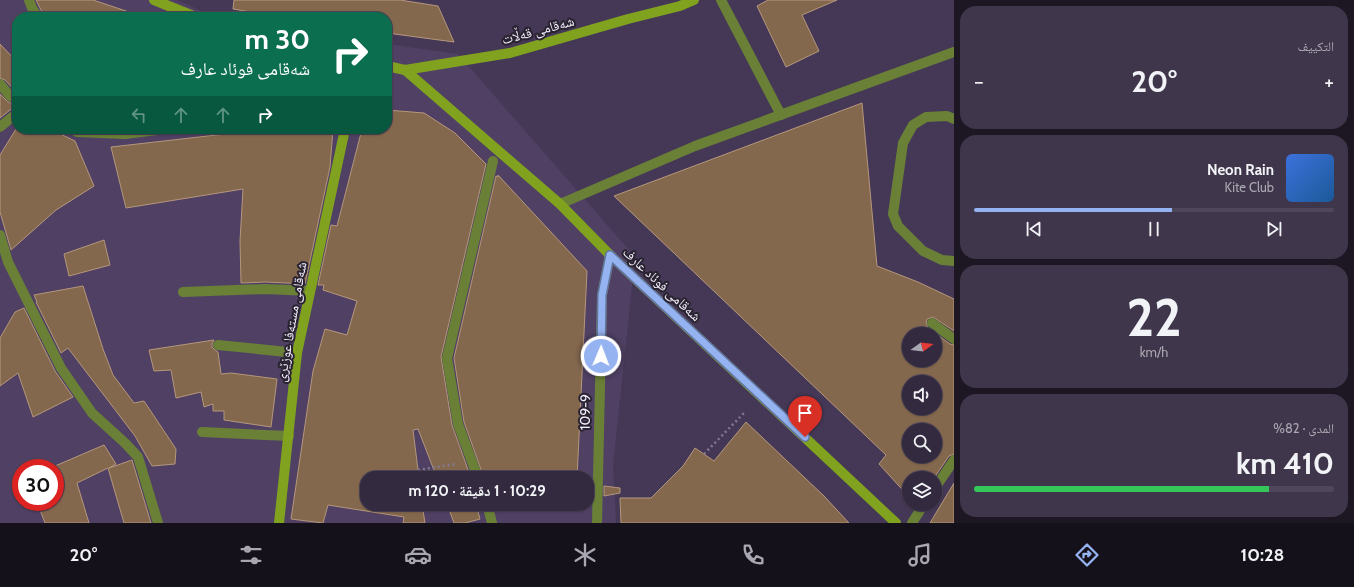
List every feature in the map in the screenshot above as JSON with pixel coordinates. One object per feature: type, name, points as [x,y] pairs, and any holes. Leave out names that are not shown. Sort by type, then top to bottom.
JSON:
[{"type":"main road","points":[[154,0],[184,12]]},
{"type":"main road","name":"شەقامی قەڵات","points":[[392,67],[405,70],[510,53],[628,19],[680,6],[694,0]]},
{"type":"main road","name":"شەقامی فوئاد عارف","points":[[405,70],[560,204],[610,255],[896,523]]},
{"type":"main road","name":"شەقامی مستەفا عوزێری","points":[[279,523],[297,353],[344,134]]},
{"type":"street","points":[[29,0],[35,12]]},
{"type":"street","points":[[721,0],[781,115]]},
{"type":"street","points":[[560,204],[695,146],[954,52]]},
{"type":"street","points":[[0,84],[12,97]]},
{"type":"street","points":[[954,119],[947,116],[926,116],[913,125],[903,143],[893,214],[898,226],[922,251],[942,260],[954,261]]},
{"type":"street","points":[[0,128],[12,117]]},
{"type":"street","points":[[476,471],[458,424],[447,358],[493,161]]},
{"type":"street","points":[[0,235],[2,247],[8,262],[61,368],[92,413],[138,457],[158,523]]},
{"type":"street","name":"109-9","points":[[597,523],[602,295],[610,255]]},
{"type":"street","points":[[183,292],[266,289],[310,291]]},
{"type":"street","points":[[932,323],[954,339]]},
{"type":"street","points":[[218,345],[297,353]]},
{"type":"street","points":[[202,432],[289,436]]},
{"type":"street","points":[[942,478],[954,460]]},
{"type":"street","points":[[489,511],[492,523]]},
{"type":"street","points":[[912,523],[920,511]]},
{"type":"path","points":[[704,454],[744,413]]},
{"type":"path","points":[[418,470],[472,461]]},
{"type":"shaded area","points":[[0,0],[177,0],[204,12],[12,12],[12,134],[392,134],[392,45],[458,54],[635,257],[613,465],[616,523],[0,523]]},
{"type":"building","points":[[36,0],[93,0],[129,12],[42,12]]},
{"type":"building","points":[[234,0],[400,0],[438,6],[454,42],[392,34],[392,12],[251,12],[233,9]]},
{"type":"building","points":[[768,0],[837,0],[802,15],[819,51],[786,67],[757,6]]},
{"type":"building","points":[[0,44],[12,57],[12,88],[5,80],[0,78]]},
{"type":"building","points":[[0,94],[12,104],[12,108],[0,118]]},
{"type":"building","points":[[862,103],[877,266],[918,282],[954,299],[954,331],[933,317],[927,319],[926,323],[928,327],[902,327],[902,367],[942,367],[942,338],[954,345],[954,454],[949,456],[939,471],[902,471],[902,489],[879,464],[886,455],[614,196]]},
{"type":"building","points":[[392,110],[424,113],[455,133],[486,164],[441,357],[452,425],[468,471],[434,471],[418,429],[413,430],[418,471],[360,471],[360,510],[328,505],[323,523],[291,519],[313,371],[325,329],[347,335],[357,301],[323,290],[324,285],[318,285],[331,225],[337,226],[361,134],[392,134]]},
{"type":"building","points":[[13,134],[60,134],[75,141],[94,186],[56,210],[11,250],[0,212],[0,155]]},
{"type":"building","points":[[225,134],[333,134],[330,167],[305,284],[266,282],[241,283],[240,241],[243,189],[126,208],[111,147]]},
{"type":"building","points":[[498,175],[587,271],[577,471],[482,471],[464,422],[454,358],[496,176],[498,177]]},
{"type":"building","points":[[104,240],[110,265],[69,276],[64,254]]},
{"type":"building","points":[[83,286],[113,375],[134,403],[144,401],[176,449],[175,464],[152,466],[135,436],[68,348],[61,353],[34,295]]},
{"type":"building","points":[[24,308],[55,371],[73,397],[33,417],[18,373],[0,386],[0,338],[15,312]]},
{"type":"building","points":[[214,340],[212,347],[218,352],[221,374],[231,373],[277,379],[271,427],[224,420],[224,411],[213,411],[213,404],[204,407],[201,392],[176,398],[171,370],[154,371],[149,350]]},
{"type":"building","points":[[746,422],[824,496],[849,523],[621,523],[620,498],[651,498],[683,466],[695,448],[714,461]]},
{"type":"building","points":[[104,445],[116,464],[109,468],[132,460],[151,523],[124,523],[108,468],[77,483],[89,523],[45,523],[40,511],[64,511],[64,462]]},
{"type":"building","points":[[954,483],[954,523],[930,523],[937,511],[942,511],[942,503]]},
{"type":"building","points":[[604,486],[620,488],[620,493],[604,496]]},
{"type":"building","points":[[366,511],[423,511],[425,523],[403,523],[404,517]]},
{"type":"building","points":[[450,511],[478,511],[480,519],[465,523],[454,523]]},
{"type":"route","points":[[601,356],[602,295],[610,255],[805,437]]}]
